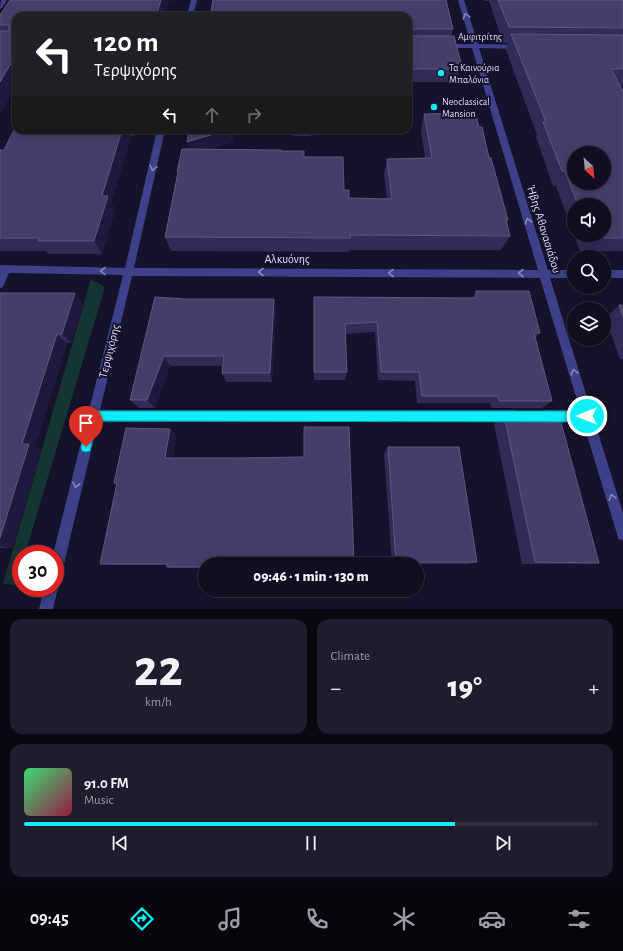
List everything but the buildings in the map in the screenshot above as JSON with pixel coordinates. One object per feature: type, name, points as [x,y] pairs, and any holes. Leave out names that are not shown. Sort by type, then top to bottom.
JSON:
[{"type":"street","points":[[0,7],[4,0]]},
{"type":"street","points":[[191,12],[194,0]]},
{"type":"street","name":"Ήβης Αθανασιάδου","points":[[461,0],[623,534]]},
{"type":"street","name":"Αμφιτρίτης","points":[[436,46],[528,47]]},
{"type":"street","name":"Τερψιχόρης","points":[[62,545],[129,272],[160,134]]},
{"type":"street","points":[[0,284],[3,269]]},
{"type":"street","name":"Αλκυόνης","points":[[3,269],[129,272],[567,274]]},
{"type":"street","points":[[611,274],[623,274]]},
{"type":"street","points":[[94,416],[587,416]]},
{"type":"street","points":[[46,609],[49,597]]},
{"type":"green space","points":[[91,279],[105,287],[28,545],[14,545]]},
{"type":"green space","points":[[12,553],[12,585],[3,584]]},
{"type":"place","name":"Τα Καινούρια Μπαλόνια","points":[[441,73]]},
{"type":"place","name":"Neoclassical Mansion","points":[[434,107]]},
{"type":"route","points":[[86,447],[94,416],[587,416]]}]
